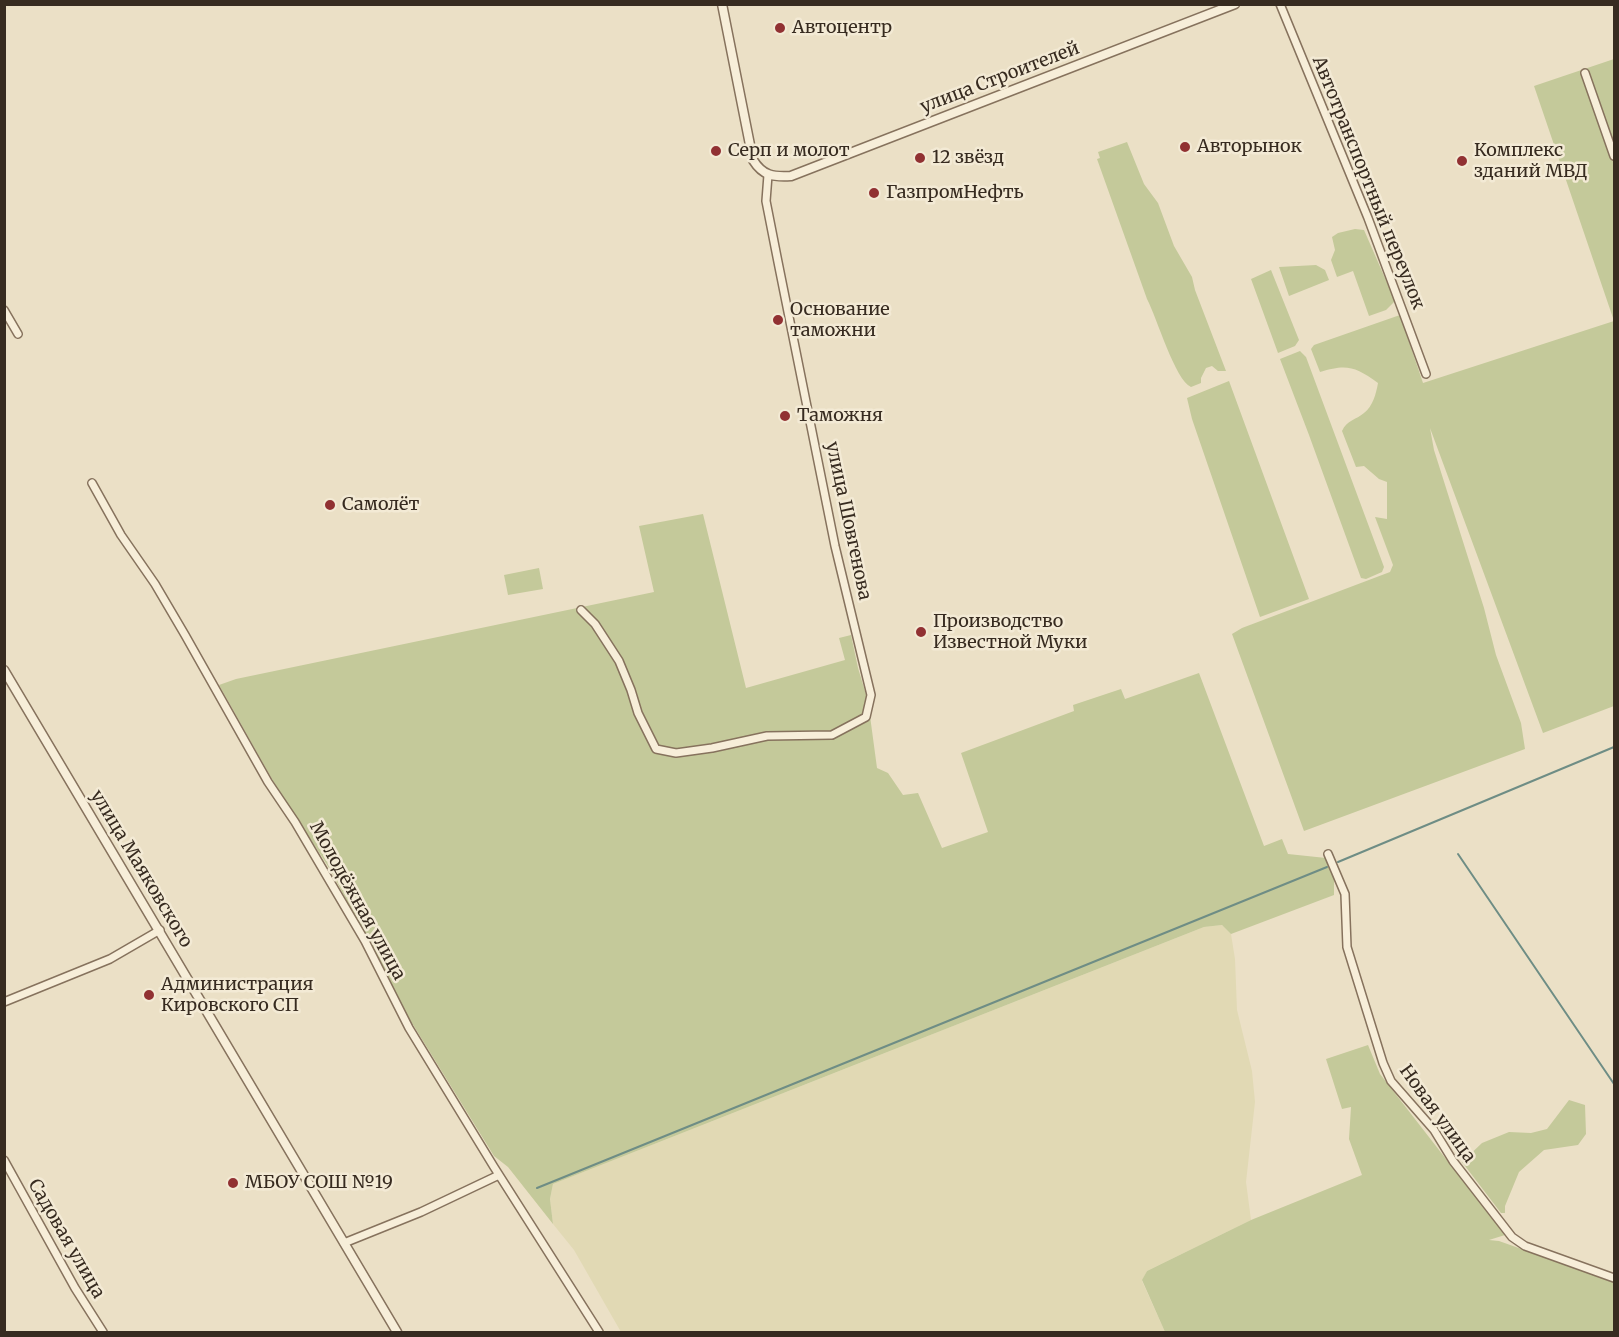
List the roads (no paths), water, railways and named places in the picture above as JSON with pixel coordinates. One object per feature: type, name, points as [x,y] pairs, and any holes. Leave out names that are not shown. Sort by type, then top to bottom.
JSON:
[{"type":"street","points":[[722,4],[753,160],[760,170],[772,176]]},
{"type":"street","name":"улица Строителей","points":[[772,176],[791,176],[1235,4]]},
{"type":"street","name":"Автотранспортный переулок","points":[[1280,4],[1368,218],[1426,374]]},
{"type":"street","points":[[1585,73],[1614,156]]},
{"type":"street","name":"улица Шовгенова","points":[[581,610],[595,624],[619,662],[632,690],[638,712],[656,749],[676,753],[767,736],[832,735],[866,717],[870,695],[835,546],[766,201],[772,176]]},
{"type":"street","points":[[4,310],[18,334]]},
{"type":"street","name":"Молодёжная улица","points":[[92,483],[121,535],[155,584],[268,782],[295,822],[365,941],[409,1028],[599,1332]]},
{"type":"street","name":"улица Маяковского","points":[[4,670],[397,1332]]},
{"type":"street","name":"Новая улица","points":[[1328,854],[1345,894],[1347,947],[1356,981],[1391,1081],[1434,1130],[1453,1161],[1512,1237],[1525,1245],[1614,1278]]},
{"type":"street","points":[[4,1002],[110,959],[160,930]]},
{"type":"street","name":"Садовая улица","points":[[4,1160],[75,1288],[104,1332]]},
{"type":"street","points":[[344,1243],[421,1212],[499,1175]]},
{"type":"waterway","points":[[1338,862],[1614,747]]},
{"type":"waterway","points":[[1458,854],[1614,1084]]},
{"type":"waterway","points":[[537,1188],[1327,867]]},
{"type":"place","name":"Автоцентр","points":[[780,28]]},
{"type":"place","name":"Авторынок","points":[[1185,147]]},
{"type":"place","name":"Серп и молот","points":[[716,151]]},
{"type":"place","name":"12 звёзд","points":[[920,158]]},
{"type":"place","name":"Комплекс зданий МВД","points":[[1462,161]]},
{"type":"place","name":"ГазпромНефть","points":[[874,193]]},
{"type":"place","name":"Основание таможни","points":[[778,320]]},
{"type":"place","name":"Таможня","points":[[785,416]]},
{"type":"place","name":"Самолёт","points":[[330,505]]},
{"type":"place","name":"Производство Известной Муки","points":[[921,632]]},
{"type":"place","name":"Администрация Кировского СП","points":[[149,995]]},
{"type":"place","name":"МБОУ СОШ №19","points":[[233,1183]]}]
